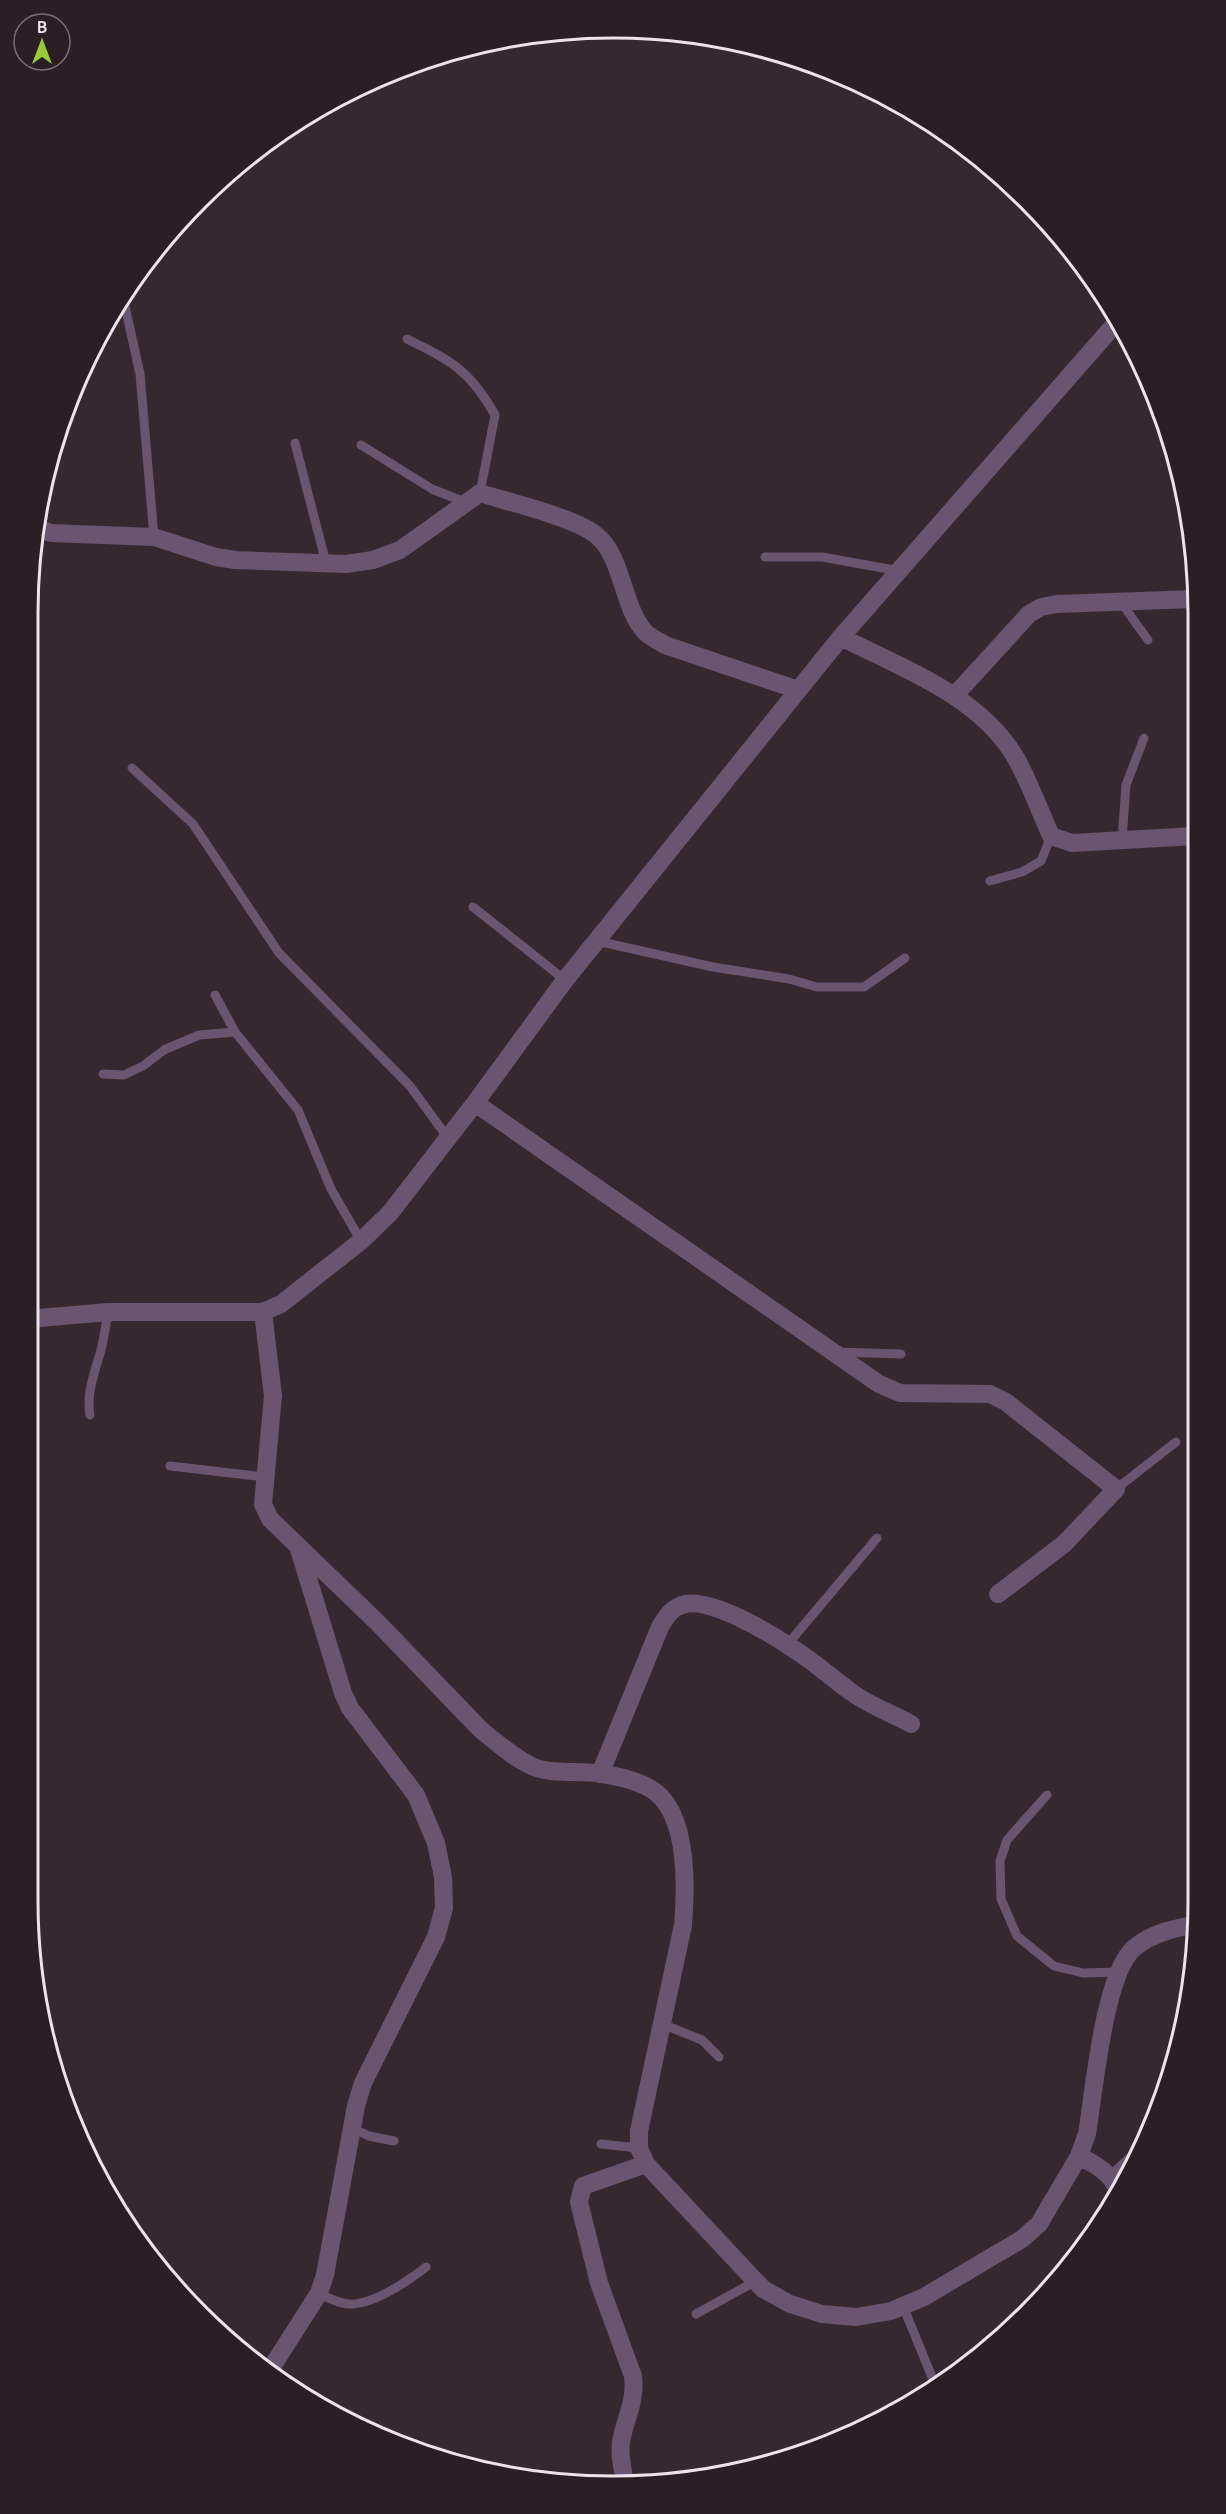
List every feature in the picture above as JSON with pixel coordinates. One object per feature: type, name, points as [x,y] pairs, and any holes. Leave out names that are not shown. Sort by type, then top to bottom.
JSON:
[{"type":"street","points":[[38,1318],[108,1312],[263,1312],[281,1304],[361,1241],[390,1213],[475,1103],[565,980],[841,637],[1112,327]]},
{"type":"street","points":[[43,530],[51,533],[154,537],[216,557],[235,560],[346,564],[373,560],[400,550],[473,498],[579,525],[597,535],[609,552],[635,617],[646,633],[665,645],[798,690]]},
{"type":"street","points":[[955,695],[1029,614],[1041,607],[1057,604],[1188,599]]},
{"type":"street","points":[[841,637],[955,695],[989,725],[1016,759],[1051,836],[1072,843],[1188,836]]},
{"type":"street","points":[[475,1103],[879,1384],[900,1393],[990,1394],[1116,1488],[1064,1544],[998,1594]]},
{"type":"street","points":[[263,1312],[273,1396],[263,1504],[270,1519],[378,1623],[481,1730],[496,1742],[534,1767],[600,1774],[636,1781],[660,1797],[675,1820],[682,1848],[685,1903],[683,1925],[639,2132],[642,2156],[763,2289],[790,2304],[822,2314],[856,2317],[891,2311],[924,2297],[1022,2239],[1039,2224],[1079,2156],[1087,2134],[1110,1996],[1117,1972],[1133,1949],[1155,1934],[1187,1926]]},
{"type":"street","points":[[273,2365],[319,2293],[325,2275],[352,2128],[363,2083],[436,1937],[444,1908],[443,1877],[436,1843],[416,1795],[350,1708],[343,1693],[299,1547]]},
{"type":"street","points":[[600,1774],[660,1627],[669,1613],[682,1604],[699,1603],[772,1635],[856,1696],[911,1724]]},
{"type":"street","points":[[1177,1928],[1187,1923]]},
{"type":"street","points":[[624,2476],[620,2454],[621,2438],[635,2390],[633,2376],[599,2283],[579,2195],[583,2186],[642,2156]]},
{"type":"street","points":[[1079,2156],[1105,2170],[1114,2183]]},
{"type":"lane","points":[[125,308],[140,374],[154,537]]},
{"type":"lane","points":[[360,445],[432,489],[473,498],[495,414],[470,379],[449,360],[407,339]]},
{"type":"lane","points":[[296,443],[326,563]]},
{"type":"lane","points":[[765,557],[822,557],[900,571]]},
{"type":"lane","points":[[1120,601],[1148,640]]},
{"type":"lane","points":[[1122,840],[1126,784],[1144,738]]},
{"type":"lane","points":[[132,768],[194,824],[279,953],[410,1086],[448,1138]]},
{"type":"lane","points":[[990,881],[1022,872],[1041,861],[1051,836]]},
{"type":"lane","points":[[473,907],[565,980]]},
{"type":"lane","points":[[597,941],[713,967],[789,979],[817,987],[864,987],[905,958]]},
{"type":"lane","points":[[215,995],[235,1032],[298,1110],[331,1189],[361,1241]]},
{"type":"lane","points":[[104,1074],[124,1075],[142,1066],[164,1050],[199,1035],[235,1032]]},
{"type":"lane","points":[[90,1415],[91,1383],[108,1312]]},
{"type":"lane","points":[[833,1352],[901,1354]]},
{"type":"lane","points":[[1116,1488],[1176,1442]]},
{"type":"lane","points":[[170,1466],[265,1477]]},
{"type":"lane","points":[[787,1645],[877,1538]]},
{"type":"lane","points":[[1047,1795],[1007,1840],[1000,1861],[1001,1899],[1017,1936],[1054,1966],[1083,1973],[1117,1972]]},
{"type":"lane","points":[[662,2024],[702,2040],[719,2057]]},
{"type":"lane","points":[[352,2128],[369,2136],[394,2141]]},
{"type":"lane","points":[[601,2144],[642,2156]]},
{"type":"lane","points":[[1110,2176],[1127,2160]]},
{"type":"lane","points":[[319,2293],[333,2301],[351,2305],[369,2300],[404,2284],[426,2267]]},
{"type":"lane","points":[[696,2314],[756,2281]]},
{"type":"lane","points":[[903,2306],[933,2380]]}]
